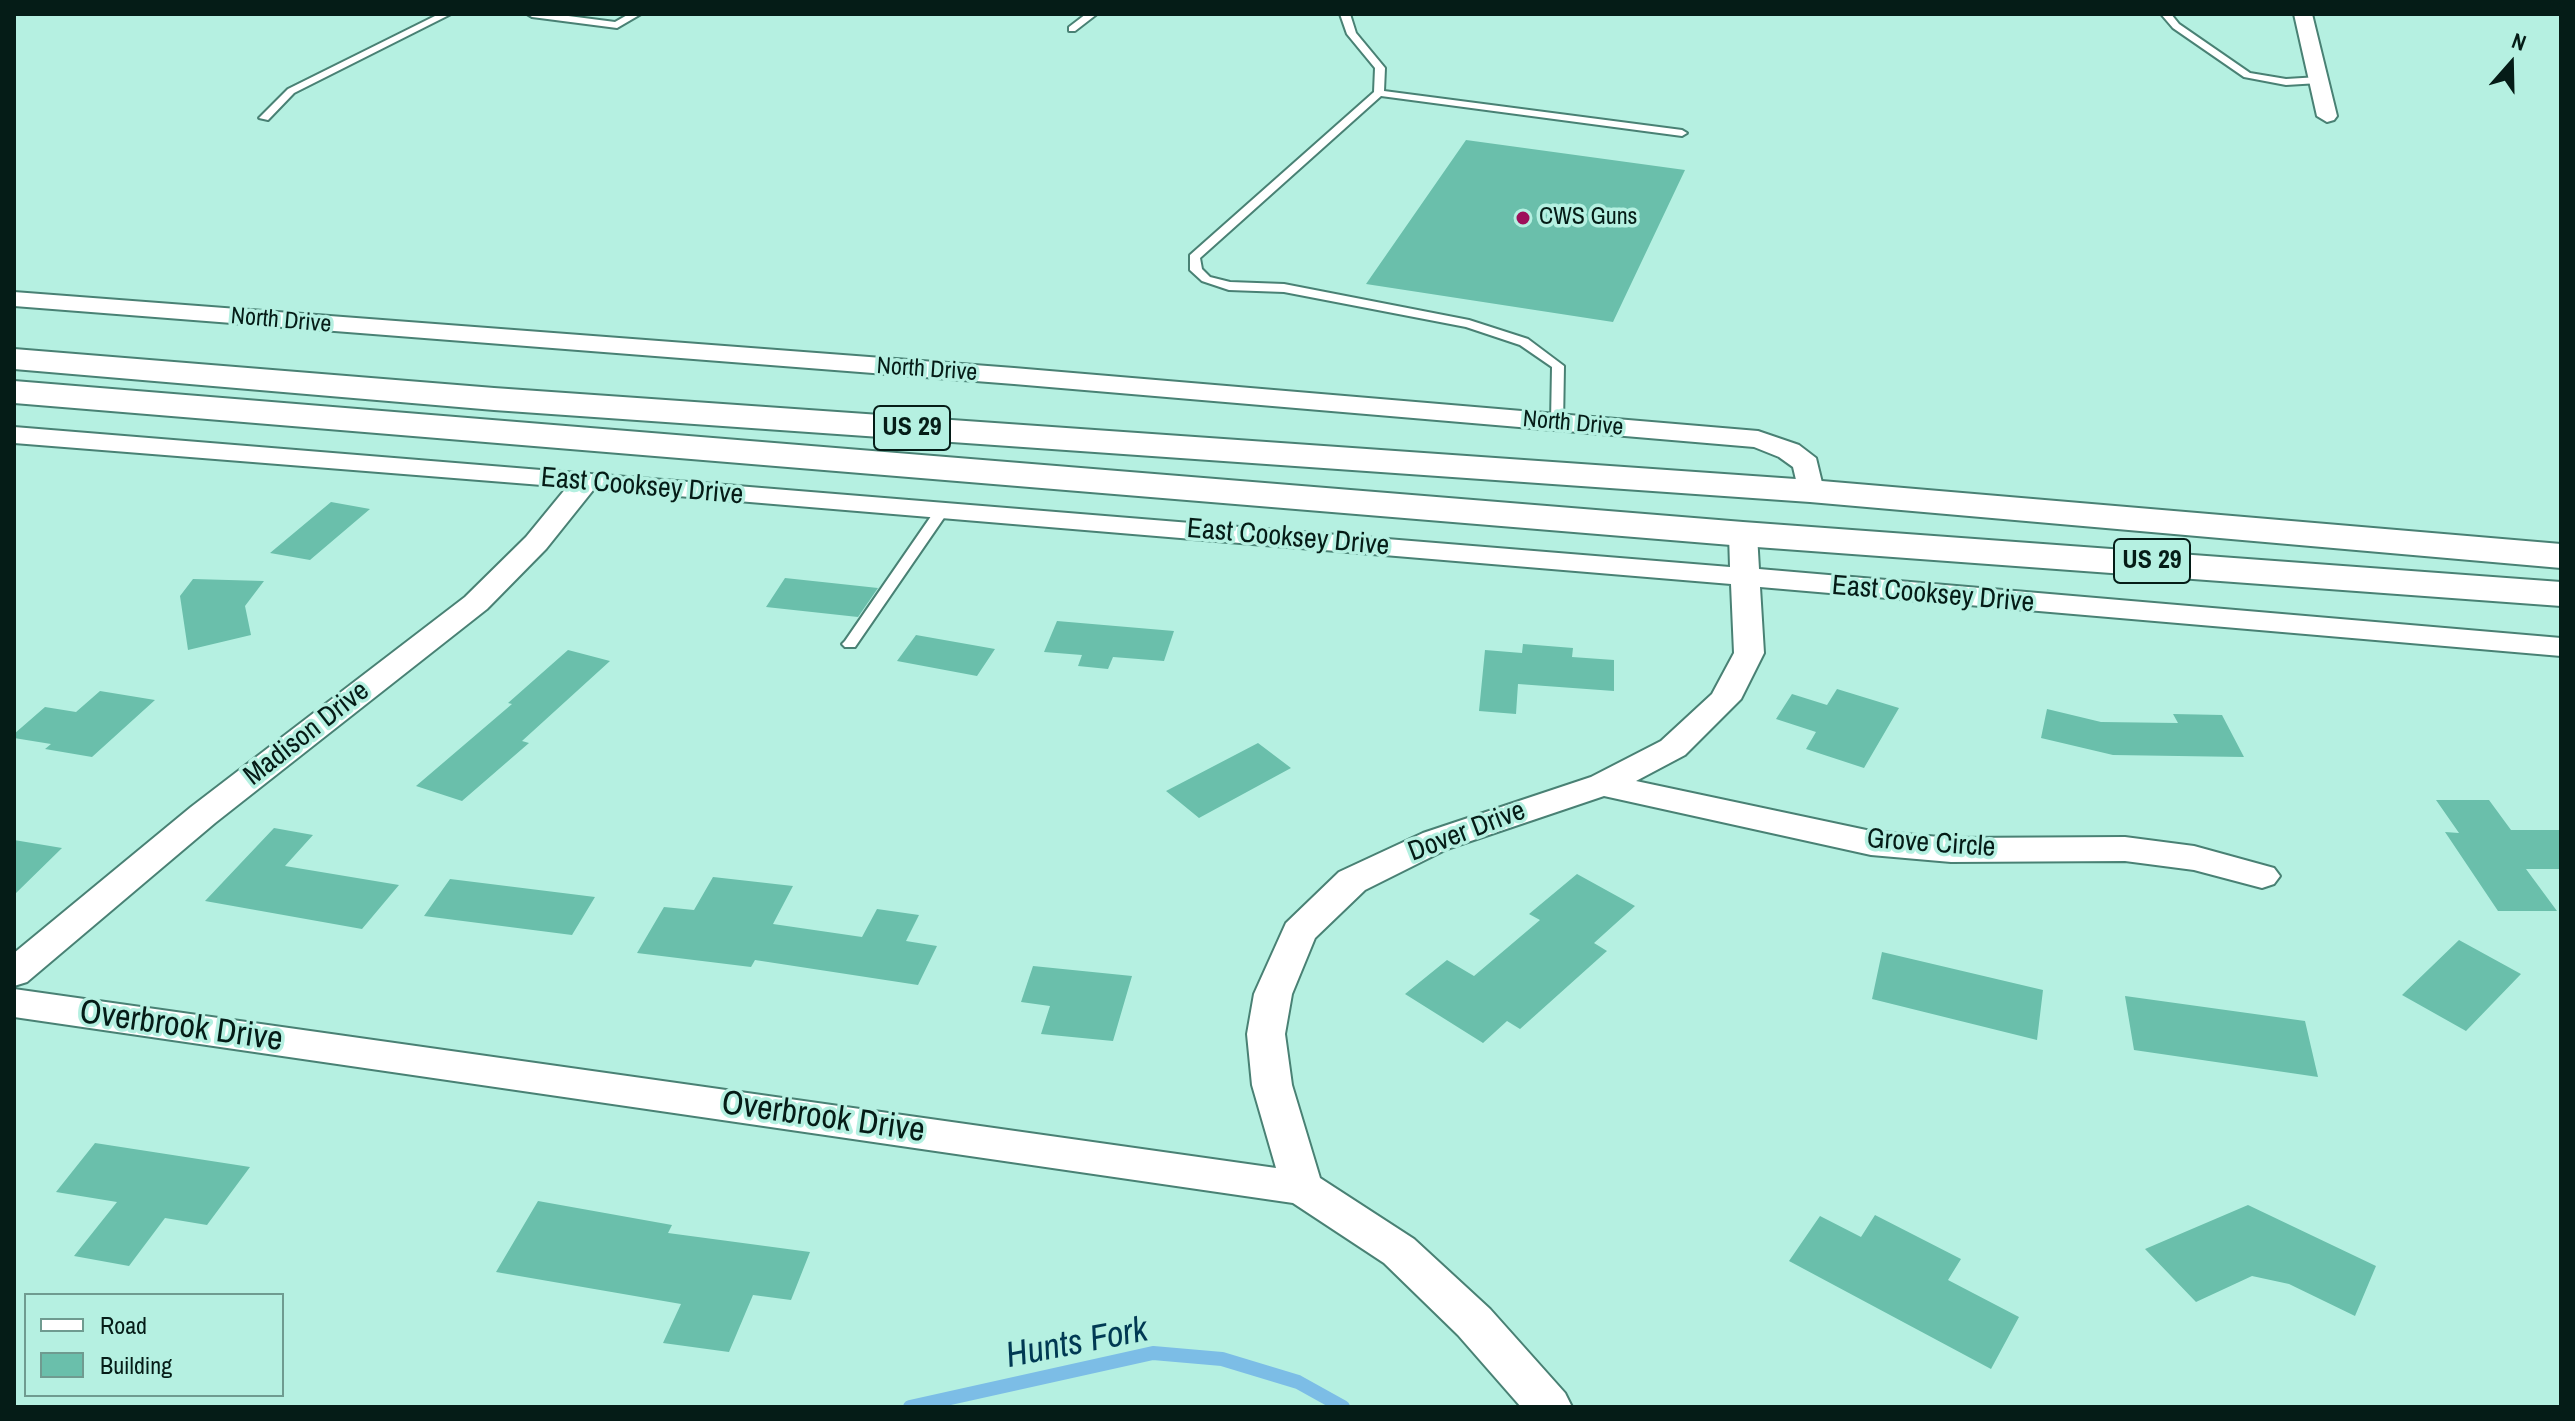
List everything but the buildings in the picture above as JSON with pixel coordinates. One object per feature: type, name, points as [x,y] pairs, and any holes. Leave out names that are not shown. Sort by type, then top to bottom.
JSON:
[{"type":"highway","name":"US 29","points":[[14,359],[494,399],[1810,491],[2561,556]]},
{"type":"highway","name":"US 29","points":[[14,392],[1743,534],[2216,566],[2561,594]]},
{"type":"street","points":[[2303,14],[2327,116]]},
{"type":"street","name":"North Drive","points":[[14,299],[1758,439],[1789,451],[1806,464],[1810,491]]},
{"type":"street","name":"East Cooksey Drive","points":[[14,435],[941,512],[1144,525],[1747,580],[2561,647]]},
{"type":"street","name":"Madison Drive","points":[[14,973],[203,815],[476,603],[536,543],[586,482]]},
{"type":"street","name":"Dover Drive","points":[[1302,1188],[1272,1085],[1266,1034],[1273,994],[1299,932],[1352,881],[1421,847],[1603,785],[1673,748],[1725,699],[1749,653],[1743,534]]},
{"type":"street","name":"Grove Circle","points":[[1603,785],[1871,843],[1951,850],[2125,849],[2194,858],[2262,876]]},
{"type":"street","name":"Overbrook Drive","points":[[14,1003],[1302,1188],[1399,1251],[1474,1322],[1549,1407]]},
{"type":"lane","points":[[264,118],[291,91],[446,14]]},
{"type":"lane","points":[[532,14],[617,25],[636,14]]},
{"type":"lane","points":[[1072,29],[1092,14]]},
{"type":"lane","points":[[1345,14],[1352,34],[1380,68],[1379,93],[1194,257],[1196,270],[1206,279],[1229,286],[1284,288],[1469,324],[1524,342],[1558,366],[1558,422]]},
{"type":"lane","points":[[2166,14],[2176,26],[2247,75],[2286,82],[2319,80]]},
{"type":"lane","points":[[1379,93],[1682,133]]},
{"type":"lane","points":[[850,644],[941,512]]},
{"type":"waterway","name":"Hunts Fork","points":[[910,1407],[1153,1353],[1222,1359],[1298,1382],[1343,1407]]},
{"type":"place","name":"CWS Guns","points":[[1523,218]]}]
